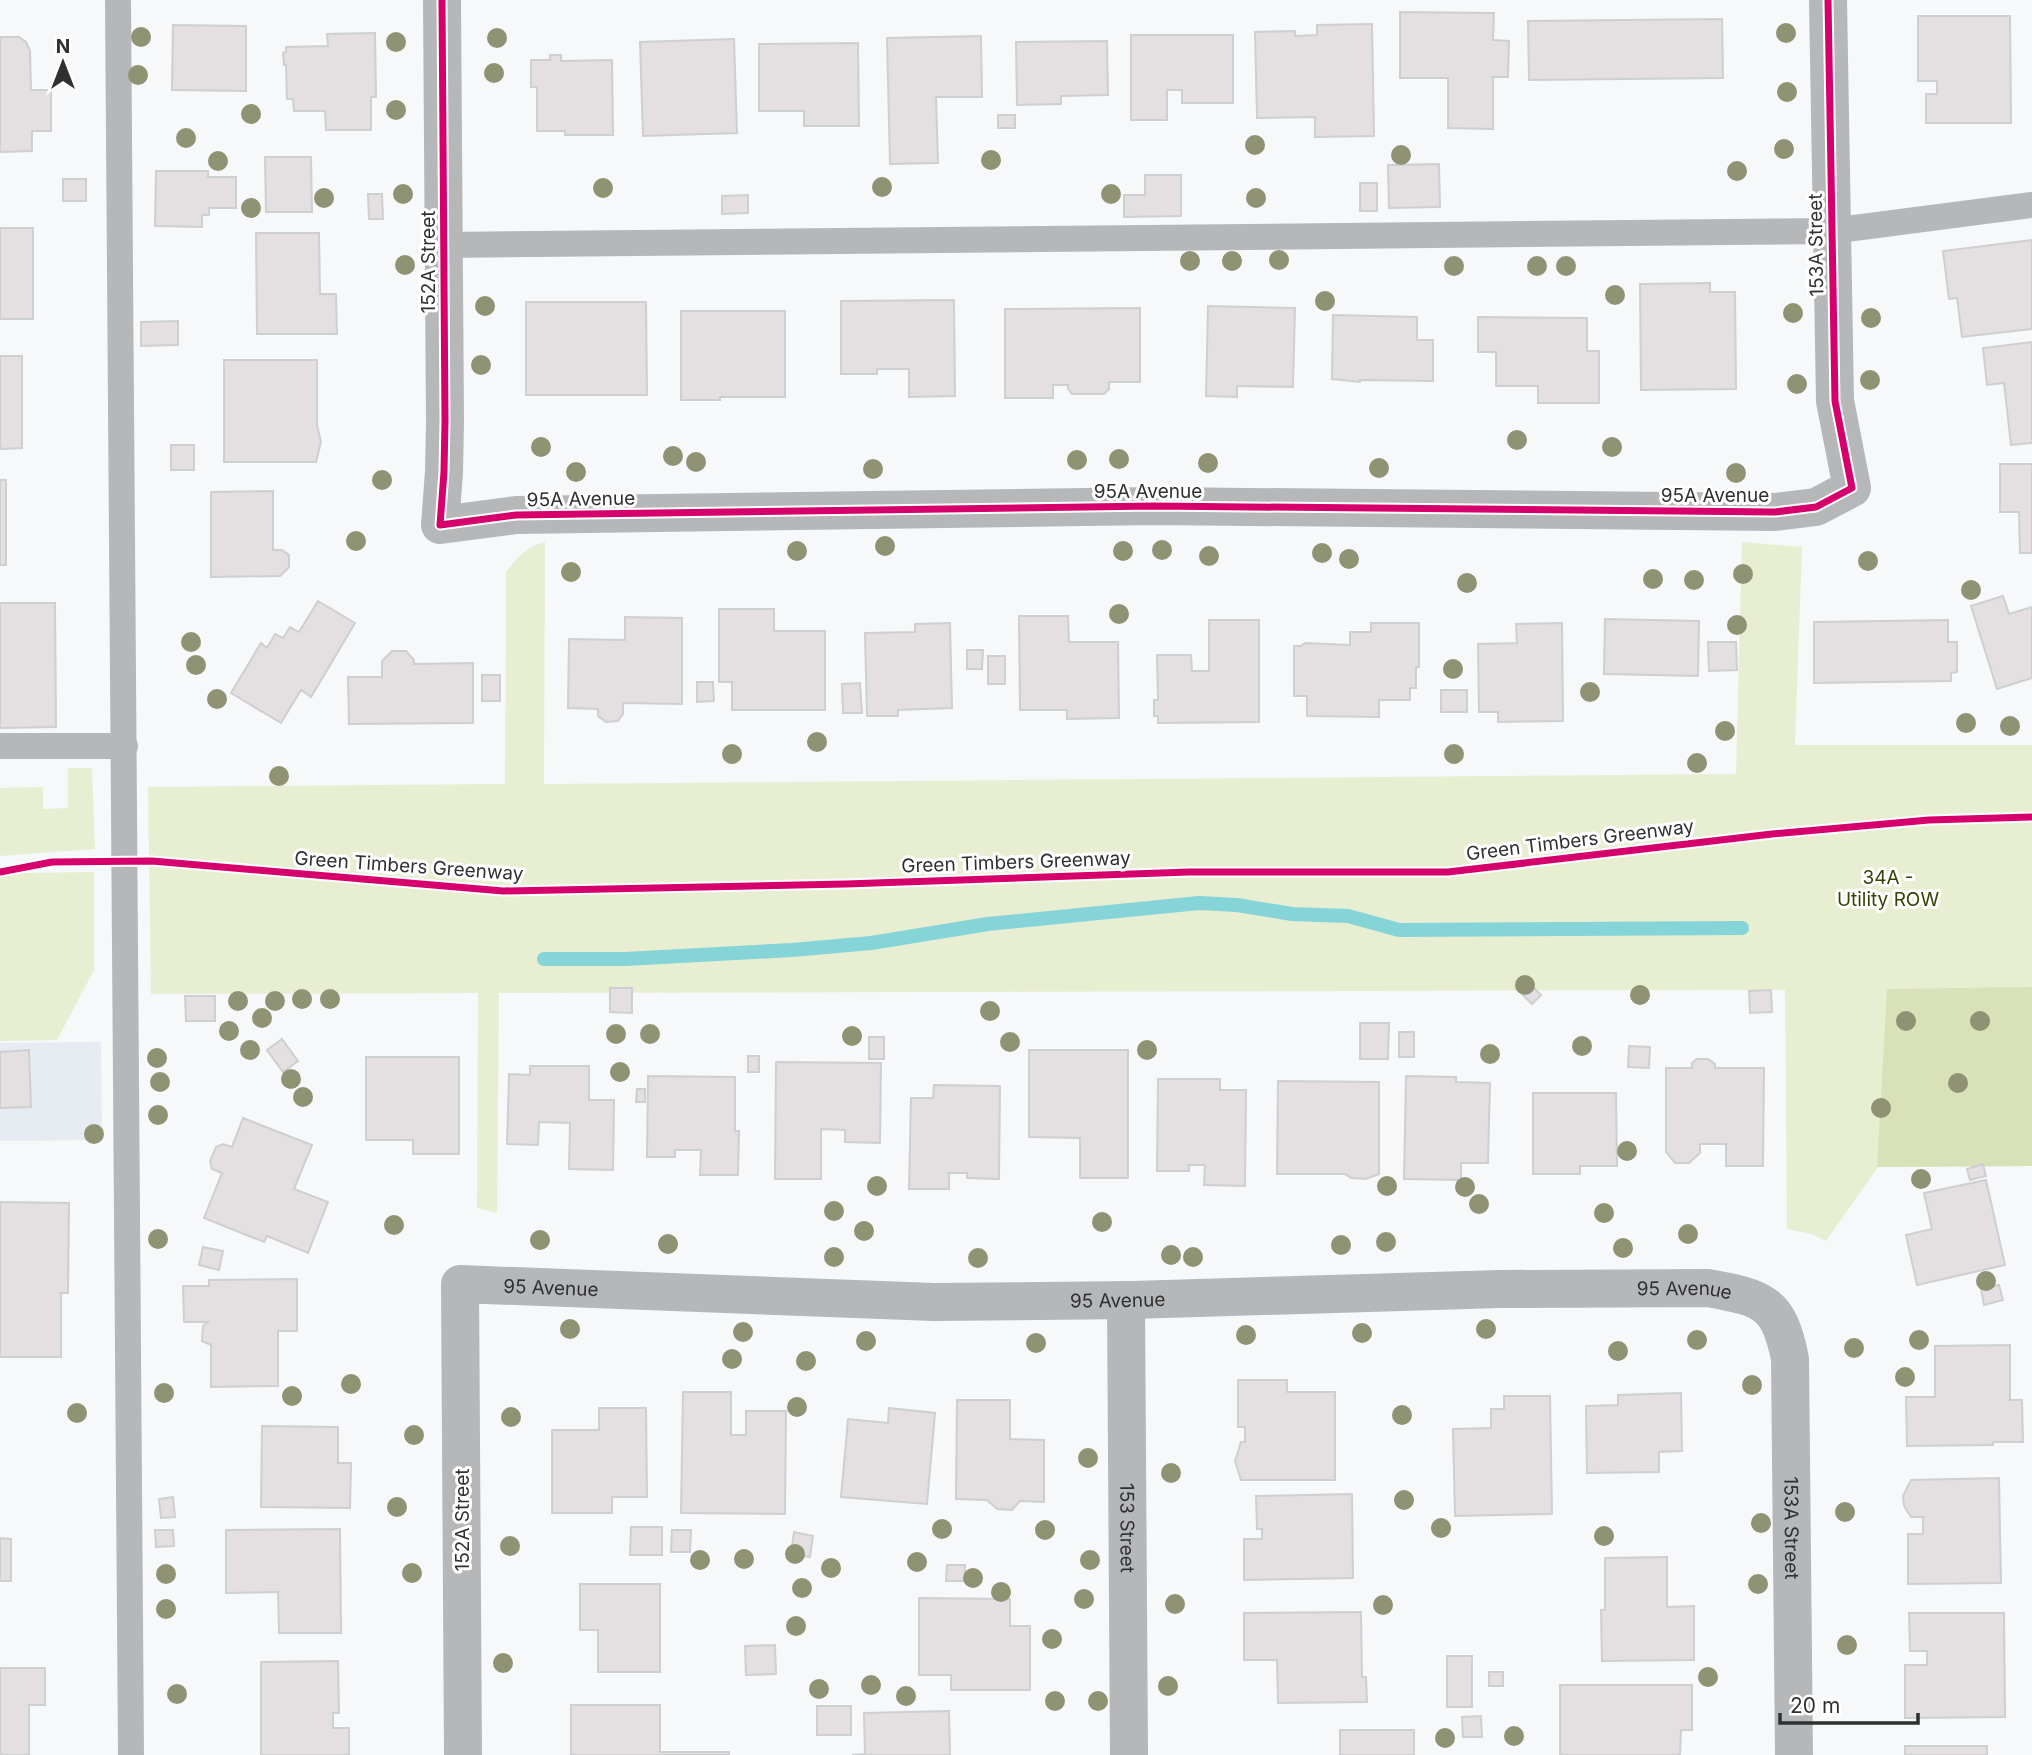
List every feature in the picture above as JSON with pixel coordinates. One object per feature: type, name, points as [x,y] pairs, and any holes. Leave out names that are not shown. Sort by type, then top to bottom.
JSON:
[{"type":"street","name":"152A Street","points":[[440,525],[444,472],[442,0]]},
{"type":"street","name":"153A Street","points":[[1828,0],[1835,401],[1852,488]]},
{"type":"street","name":"95A Avenue","points":[[440,525],[516,515],[1154,506],[1775,512],[1816,507],[1852,488]]},
{"type":"street","name":"152A Street","points":[[460,1284],[463,1755]]},
{"type":"street","name":"95 Avenue","points":[[460,1284],[934,1302],[1126,1300],[1500,1289],[1708,1288],[1741,1294],[1770,1307]]},
{"type":"street","name":"153 Street","points":[[1126,1300],[1129,1755]]},
{"type":"street","name":"153A Street","points":[[1770,1307],[1785,1332],[1790,1359],[1794,1755]]},
{"type":"lane","points":[[118,0],[131,1755]]},
{"type":"lane","points":[[444,245],[1831,231],[2032,205]]},
{"type":"lane","points":[[0,746],[125,746]]},
{"type":"shaded area","points":[[101,1042],[102,1140],[0,1141],[0,1043]]},
{"type":"green space","name":"34A - Utility ROW","points":[[545,542],[544,784],[1736,774],[1742,542],[1802,547],[1795,745],[2032,745],[2032,1166],[1878,1167],[1826,1241],[1811,1234],[1787,1229],[1785,990],[499,993],[497,1213],[477,1208],[478,993],[151,994],[148,787],[505,784],[506,572],[528,549]]},
{"type":"green space","points":[[68,768],[92,768],[95,849],[0,856],[0,788],[43,787],[43,809],[68,808]]},
{"type":"green space","points":[[94,872],[94,970],[57,1040],[0,1041],[0,876],[20,873]]},
{"type":"green space","points":[[2032,987],[2032,1166],[1877,1167],[1887,989]]},
{"type":"building","points":[[1400,12],[1494,13],[1493,40],[1509,41],[1508,77],[1493,77],[1493,129],[1448,128],[1448,78],[1400,78]]},
{"type":"building","points":[[1918,16],[2010,16],[2011,123],[1926,123],[1926,94],[1937,94],[1937,81],[1918,81]]},
{"type":"building","points":[[1722,19],[1723,78],[1529,80],[1528,21]]},
{"type":"building","points":[[1372,24],[1374,136],[1315,137],[1315,117],[1257,118],[1255,32],[1295,31],[1295,36],[1317,35],[1317,25]]},
{"type":"building","points":[[173,25],[246,26],[246,91],[172,90]]},
{"type":"building","points":[[375,33],[376,97],[371,97],[371,130],[326,130],[325,111],[294,111],[293,99],[287,99],[283,53],[286,52],[286,47],[328,46],[327,34]]},
{"type":"building","points":[[1131,35],[1233,35],[1233,103],[1182,103],[1182,90],[1167,90],[1167,120],[1131,120]]},
{"type":"building","points":[[981,36],[982,97],[936,97],[938,163],[890,164],[887,38]]},
{"type":"building","points":[[0,37],[19,37],[26,42],[30,51],[31,90],[51,90],[51,131],[32,131],[32,151],[0,152]]},
{"type":"building","points":[[734,39],[737,133],[643,136],[640,42]]},
{"type":"building","points":[[1107,41],[1108,95],[1061,96],[1061,104],[1017,105],[1016,42]]},
{"type":"building","points":[[858,43],[859,126],[804,126],[804,111],[759,111],[759,44]]},
{"type":"building","points":[[550,55],[561,55],[561,61],[612,60],[613,135],[565,135],[565,131],[537,131],[537,87],[531,87],[531,60],[550,60]]},
{"type":"building","points":[[998,115],[1015,115],[1015,128],[998,128]]},
{"type":"building","points":[[265,157],[311,157],[312,212],[266,212]]},
{"type":"building","points":[[1439,164],[1440,207],[1389,208],[1388,165]]},
{"type":"building","points":[[156,171],[208,171],[208,177],[236,177],[236,208],[209,208],[209,215],[202,215],[202,227],[155,226]]},
{"type":"building","points":[[1145,175],[1181,175],[1181,216],[1124,217],[1124,195],[1145,195]]},
{"type":"building","points":[[63,179],[86,179],[86,201],[63,201]]},
{"type":"building","points":[[1360,183],[1377,183],[1377,211],[1360,211]]},
{"type":"building","points":[[368,194],[382,194],[383,219],[369,219]]},
{"type":"building","points":[[748,195],[748,213],[722,214],[722,196]]},
{"type":"building","points":[[0,228],[33,228],[33,319],[0,319]]},
{"type":"building","points":[[256,233],[319,233],[320,294],[336,294],[337,334],[257,334]]},
{"type":"building","points":[[2032,240],[2032,329],[1962,337],[1957,298],[1949,299],[1943,251]]},
{"type":"building","points":[[1710,283],[1710,292],[1735,292],[1736,389],[1641,390],[1640,284]]},
{"type":"building","points":[[954,300],[955,396],[909,397],[909,369],[877,369],[877,374],[841,374],[841,301]]},
{"type":"building","points":[[526,302],[646,302],[647,395],[526,395]]},
{"type":"building","points":[[1208,306],[1295,308],[1293,387],[1237,386],[1237,397],[1206,396]]},
{"type":"building","points":[[1140,308],[1140,382],[1109,382],[1109,389],[1104,394],[1072,394],[1068,385],[1053,385],[1053,398],[1005,398],[1005,309]]},
{"type":"building","points":[[681,311],[785,311],[785,397],[681,400]]},
{"type":"building","points":[[1333,315],[1417,317],[1417,340],[1433,340],[1433,381],[1360,382],[1332,379]]},
{"type":"building","points":[[1478,317],[1587,318],[1587,351],[1599,351],[1599,403],[1538,403],[1538,386],[1496,386],[1496,352],[1478,352]]},
{"type":"building","points":[[178,321],[178,345],[141,346],[141,322]]},
{"type":"building","points":[[2032,342],[2032,443],[2011,445],[2004,383],[1987,385],[1983,348]]},
{"type":"building","points":[[0,356],[22,356],[22,448],[0,449]]},
{"type":"building","points":[[224,360],[317,360],[317,425],[321,442],[316,462],[224,462]]},
{"type":"building","points":[[171,445],[194,445],[194,470],[171,470]]},
{"type":"building","points":[[2000,464],[2032,464],[2032,553],[2020,553],[2019,512],[2000,512]]},
{"type":"building","points":[[0,480],[6,480],[6,565],[0,565]]},
{"type":"building","points":[[273,491],[273,550],[282,550],[289,555],[289,567],[280,576],[211,577],[211,492]]},
{"type":"building","points":[[2003,596],[2009,614],[2032,607],[2032,678],[1997,689],[1971,606]]},
{"type":"building","points":[[318,601],[355,623],[311,697],[301,690],[281,723],[231,693],[261,643],[267,648],[275,634],[283,638],[290,627],[299,632]]},
{"type":"building","points":[[0,603],[55,603],[56,727],[0,728]]},
{"type":"building","points":[[719,609],[774,609],[774,631],[825,631],[825,710],[732,710],[732,682],[719,682]]},
{"type":"building","points":[[1019,616],[1068,616],[1069,642],[1118,642],[1119,718],[1067,719],[1067,710],[1020,710]]},
{"type":"building","points":[[625,617],[682,618],[682,704],[623,703],[623,714],[618,721],[606,722],[598,716],[598,709],[568,708],[569,639],[625,640]]},
{"type":"building","points":[[1605,619],[1699,621],[1698,676],[1604,674]]},
{"type":"building","points":[[1209,620],[1259,620],[1259,722],[1158,723],[1158,716],[1154,716],[1154,700],[1158,700],[1157,655],[1191,655],[1192,671],[1209,671]]},
{"type":"building","points":[[1948,620],[1948,642],[1957,642],[1957,672],[1951,673],[1951,681],[1814,683],[1814,622]]},
{"type":"building","points":[[950,623],[952,708],[898,710],[898,716],[867,716],[865,633],[915,632],[915,624]]},
{"type":"building","points":[[1371,623],[1419,623],[1419,667],[1416,667],[1416,688],[1410,688],[1410,700],[1379,700],[1379,717],[1307,716],[1307,696],[1294,696],[1294,646],[1305,643],[1350,645],[1350,632],[1371,632]]},
{"type":"building","points":[[1562,623],[1563,721],[1498,722],[1498,712],[1479,712],[1478,644],[1517,643],[1516,624]]},
{"type":"building","points":[[1708,642],[1736,642],[1737,670],[1709,671]]},
{"type":"building","points":[[967,650],[983,650],[982,669],[967,669]]},
{"type":"building","points":[[392,651],[406,651],[414,664],[473,663],[473,723],[349,724],[348,677],[382,677],[382,661]]},
{"type":"building","points":[[988,656],[1005,656],[1005,684],[988,684]]},
{"type":"building","points":[[482,675],[500,675],[500,701],[482,701]]},
{"type":"building","points":[[697,682],[713,682],[714,701],[697,702]]},
{"type":"building","points":[[860,683],[862,713],[843,713],[842,684]]},
{"type":"building","points":[[1441,690],[1467,690],[1467,712],[1441,712]]},
{"type":"building","points":[[1532,986],[1541,995],[1532,1004],[1523,995]]},
{"type":"building","points":[[610,988],[632,988],[632,1013],[610,1012]]},
{"type":"building","points":[[1771,990],[1772,1012],[1750,1013],[1749,991]]},
{"type":"building","points":[[185,996],[215,996],[215,1021],[186,1021]]},
{"type":"building","points":[[1360,1023],[1389,1023],[1388,1059],[1360,1059]]},
{"type":"building","points":[[1399,1032],[1414,1032],[1414,1057],[1399,1057]]},
{"type":"building","points":[[869,1037],[884,1037],[884,1059],[869,1059]]},
{"type":"building","points":[[282,1039],[298,1061],[283,1072],[267,1050]]},
{"type":"building","points":[[1629,1046],[1650,1047],[1649,1068],[1628,1067]]},
{"type":"building","points":[[29,1050],[31,1107],[0,1108],[0,1052]]},
{"type":"building","points":[[1029,1050],[1128,1050],[1128,1178],[1080,1178],[1080,1138],[1029,1137]]},
{"type":"building","points":[[748,1056],[759,1056],[759,1072],[748,1072]]},
{"type":"building","points":[[366,1057],[459,1057],[459,1154],[413,1154],[413,1140],[366,1140]]},
{"type":"building","points":[[1697,1059],[1708,1059],[1715,1064],[1715,1068],[1764,1068],[1763,1166],[1726,1166],[1726,1144],[1700,1144],[1700,1153],[1689,1163],[1675,1163],[1666,1152],[1666,1068],[1692,1068],[1692,1063]]},
{"type":"building","points":[[776,1062],[881,1063],[880,1143],[845,1142],[845,1130],[821,1129],[821,1179],[775,1179]]},
{"type":"building","points":[[530,1066],[589,1066],[589,1100],[614,1100],[613,1170],[569,1169],[570,1123],[539,1122],[538,1145],[507,1144],[509,1074],[530,1075]]},
{"type":"building","points":[[648,1076],[735,1077],[735,1131],[739,1131],[738,1175],[700,1175],[701,1150],[675,1150],[675,1157],[647,1157]]},
{"type":"building","points":[[1406,1076],[1456,1077],[1456,1082],[1490,1083],[1488,1163],[1461,1163],[1461,1180],[1404,1179]]},
{"type":"building","points":[[1158,1079],[1220,1079],[1220,1090],[1246,1090],[1245,1186],[1204,1185],[1205,1165],[1189,1165],[1189,1171],[1157,1171]]},
{"type":"building","points":[[1278,1081],[1379,1082],[1379,1174],[1366,1179],[1351,1178],[1345,1174],[1277,1174]]},
{"type":"building","points":[[934,1085],[1000,1086],[999,1179],[967,1178],[967,1173],[949,1173],[949,1189],[909,1189],[911,1098],[933,1098]]},
{"type":"building","points":[[637,1089],[645,1089],[645,1102],[636,1102]]},
{"type":"building","points":[[1533,1093],[1616,1093],[1617,1166],[1580,1166],[1580,1174],[1533,1174]]},
{"type":"building","points":[[243,1118],[312,1145],[294,1189],[328,1202],[308,1253],[267,1236],[264,1242],[204,1218],[222,1173],[212,1169],[210,1161],[216,1147],[223,1144],[232,1147]]},
{"type":"building","points":[[1983,1164],[1986,1176],[1970,1180],[1967,1169]]},
{"type":"building","points":[[1986,1180],[2005,1265],[1917,1285],[1906,1235],[1932,1229],[1924,1193]]},
{"type":"building","points":[[0,1202],[69,1203],[68,1293],[61,1293],[61,1357],[0,1357]]},
{"type":"building","points":[[203,1247],[223,1251],[219,1270],[199,1265]]},
{"type":"building","points":[[297,1279],[297,1331],[278,1331],[278,1386],[211,1387],[211,1345],[202,1341],[203,1326],[208,1322],[184,1322],[183,1286],[209,1286],[209,1280]]},
{"type":"building","points":[[1999,1285],[2003,1300],[1984,1305],[1981,1289]]},
{"type":"building","points":[[2010,1345],[2010,1400],[2022,1400],[2023,1442],[1907,1446],[1906,1397],[1935,1397],[1935,1346]]},
{"type":"building","points":[[1238,1380],[1287,1380],[1287,1392],[1335,1392],[1335,1480],[1241,1480],[1235,1461],[1241,1442],[1245,1442],[1245,1427],[1238,1427]]},
{"type":"building","points":[[683,1392],[731,1392],[731,1435],[746,1435],[746,1411],[786,1411],[785,1514],[681,1513]]},
{"type":"building","points":[[1681,1393],[1682,1451],[1659,1452],[1659,1472],[1587,1473],[1586,1406],[1618,1405],[1618,1395]]},
{"type":"building","points":[[1504,1396],[1550,1396],[1552,1514],[1455,1516],[1453,1429],[1491,1428],[1491,1409],[1504,1409]]},
{"type":"building","points":[[957,1400],[1010,1400],[1010,1439],[1044,1440],[1044,1502],[1020,1501],[1012,1510],[997,1509],[987,1500],[956,1499]]},
{"type":"building","points":[[599,1408],[646,1408],[647,1497],[612,1497],[612,1513],[552,1513],[552,1430],[599,1430]]},
{"type":"building","points":[[889,1408],[935,1413],[927,1504],[841,1497],[848,1419],[888,1423]]},
{"type":"building","points":[[262,1426],[338,1427],[338,1463],[351,1463],[350,1508],[261,1507]]},
{"type":"building","points":[[1999,1478],[2001,1583],[1908,1584],[1908,1534],[1923,1534],[1923,1517],[1911,1517],[1904,1506],[1903,1496],[1911,1480]]},
{"type":"building","points":[[1352,1494],[1353,1578],[1244,1580],[1244,1539],[1262,1539],[1262,1529],[1257,1529],[1256,1496]]},
{"type":"building","points":[[173,1497],[175,1517],[161,1518],[159,1499]]},
{"type":"building","points":[[631,1527],[662,1527],[662,1555],[630,1555]]},
{"type":"building","points":[[340,1529],[341,1633],[279,1633],[278,1592],[226,1593],[226,1530]]},
{"type":"building","points":[[155,1530],[173,1530],[174,1546],[156,1547]]},
{"type":"building","points":[[672,1530],[691,1530],[690,1552],[671,1552]]},
{"type":"building","points":[[794,1532],[813,1536],[810,1557],[791,1554]]},
{"type":"building","points":[[0,1538],[11,1539],[11,1581],[0,1581]]},
{"type":"building","points":[[1667,1557],[1667,1607],[1694,1606],[1694,1660],[1602,1661],[1601,1610],[1605,1610],[1605,1558]]},
{"type":"building","points":[[947,1565],[965,1565],[965,1581],[946,1581]]},
{"type":"building","points":[[580,1584],[660,1584],[660,1672],[598,1672],[598,1630],[580,1630]]},
{"type":"building","points":[[919,1598],[1010,1599],[1010,1626],[1030,1626],[1030,1690],[951,1690],[951,1675],[919,1675]]},
{"type":"building","points":[[1361,1612],[1362,1677],[1366,1677],[1367,1702],[1278,1703],[1277,1660],[1244,1660],[1244,1613]]},
{"type":"building","points":[[1909,1613],[2004,1613],[2005,1717],[1905,1718],[1905,1665],[1927,1665],[1927,1651],[1910,1651]]},
{"type":"building","points":[[775,1645],[776,1674],[746,1675],[745,1646]]},
{"type":"building","points":[[1447,1656],[1472,1656],[1472,1707],[1447,1707]]},
{"type":"building","points":[[338,1661],[339,1713],[333,1713],[333,1728],[349,1728],[349,1755],[261,1755],[261,1662]]},
{"type":"building","points":[[0,1668],[45,1668],[45,1705],[29,1705],[29,1755],[0,1755]]},
{"type":"building","points":[[1489,1672],[1503,1672],[1503,1686],[1489,1686]]},
{"type":"building","points":[[1560,1685],[1692,1685],[1692,1730],[1681,1730],[1680,1755],[1560,1755]]},
{"type":"building","points":[[571,1705],[660,1705],[660,1752],[729,1752],[729,1755],[571,1755]]},
{"type":"building","points":[[817,1706],[851,1706],[851,1735],[817,1735]]},
{"type":"building","points":[[949,1711],[950,1755],[852,1755],[865,1754],[864,1713]]},
{"type":"building","points":[[1481,1716],[1482,1737],[1463,1737],[1462,1717]]},
{"type":"building","points":[[1340,1730],[1414,1730],[1414,1755],[1340,1755]]},
{"type":"building","points":[[1905,1746],[1987,1746],[1987,1755],[1905,1755]]},
{"type":"waterway","points":[[544,959],[625,959],[792,950],[871,943],[988,924],[1199,903],[1237,905],[1292,914],[1348,916],[1399,930],[1742,928]]},
{"type":"cycle path","points":[[442,0],[445,421],[440,525],[516,515],[1154,506],[1775,512],[1816,507],[1852,488],[1835,401],[1828,0]]},
{"type":"cycle path","name":"Green Timbers Greenway","points":[[0,872],[52,862],[152,861],[503,891],[846,884],[1189,872],[1448,872],[1772,834],[1929,820],[2032,817]]}]
